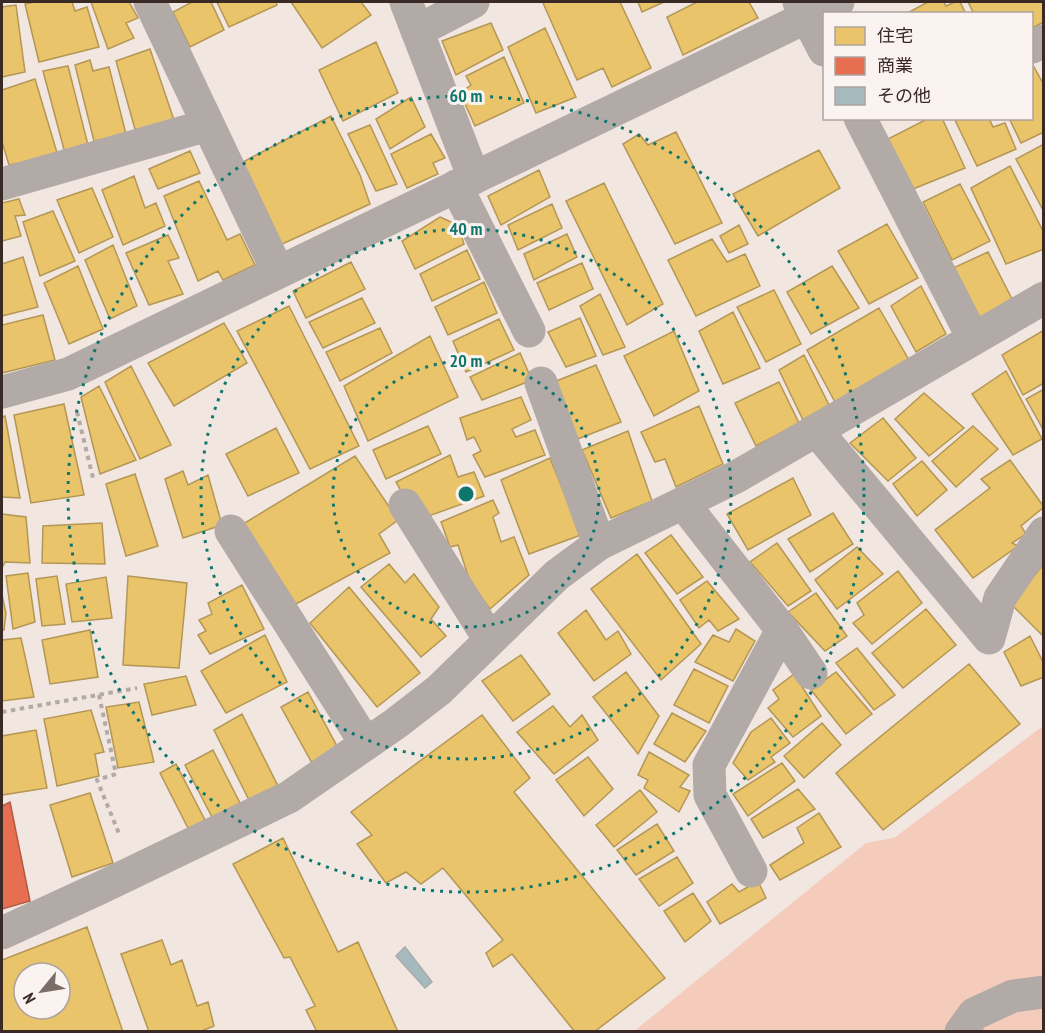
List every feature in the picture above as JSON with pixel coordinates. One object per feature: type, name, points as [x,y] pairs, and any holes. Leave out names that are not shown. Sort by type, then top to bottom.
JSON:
[{"type":"street","points":[[150,2],[278,272]]},
{"type":"street","points":[[473,2],[412,16],[465,182],[529,331]]},
{"type":"street","points":[[2,392],[68,374],[465,182],[803,9],[838,2]]},
{"type":"street","points":[[803,9],[823,46]]},
{"type":"street","points":[[870,122],[973,338]]},
{"type":"street","points":[[2,184],[208,125]]},
{"type":"street","points":[[2,933],[135,872],[289,797],[439,690],[557,575],[599,544],[736,477],[1044,298]]},
{"type":"street","points":[[541,383],[599,544]]},
{"type":"street","points":[[816,430],[989,638],[1000,598],[1044,533]]},
{"type":"street","points":[[683,503],[782,630],[811,673]]},
{"type":"street","points":[[405,505],[490,640]]},
{"type":"street","points":[[231,531],[366,744]]},
{"type":"street","points":[[751,872],[710,795],[709,765],[782,630]]},
{"type":"street","points":[[961,1032],[974,1014],[1013,996],[1044,992]]},
{"type":"path","points":[[68,374],[93,478]]},
{"type":"path","points":[[2,712],[137,688]]},
{"type":"path","points":[[99,695],[117,774],[97,780],[135,872]]},
{"type":"shaded area","points":[[1043,726],[1043,1031],[633,1032],[866,843],[894,838]]},
{"type":"building: 住宅","points":[[72,2],[75,11],[87,7],[99,47],[39,62],[25,4]]},
{"type":"building: 住宅","points":[[91,2],[129,2],[138,18],[126,23],[134,38],[108,49]]},
{"type":"building: 住宅","points":[[192,2],[211,2],[224,30],[190,47],[173,12]]},
{"type":"building: 住宅","points":[[217,2],[276,2],[277,5],[229,27]]},
{"type":"building: 住宅","points":[[291,2],[361,2],[371,15],[322,48]]},
{"type":"building: 住宅","points":[[544,2],[620,2],[651,68],[612,87],[603,68],[577,80]]},
{"type":"building: 住宅","points":[[638,2],[664,2],[642,12]]},
{"type":"building: 住宅","points":[[697,2],[749,2],[758,18],[683,55],[667,17]]},
{"type":"building: 住宅","points":[[928,2],[944,2],[946,6],[960,2],[965,12],[909,12]]},
{"type":"building: 住宅","points":[[968,2],[1042,2],[1044,22],[1033,28],[1033,12],[973,12]]},
{"type":"building: 住宅","points":[[16,5],[25,72],[2,77],[2,7]]},
{"type":"building: 住宅","points":[[491,23],[503,50],[456,75],[442,41]]},
{"type":"building: 住宅","points":[[545,28],[576,97],[536,113],[508,47]]},
{"type":"building: 住宅","points":[[376,42],[398,93],[343,121],[319,70]]},
{"type":"building: 住宅","points":[[150,49],[175,123],[136,133],[116,61]]},
{"type":"building: 住宅","points":[[504,57],[524,103],[475,126],[460,93],[471,85],[466,76]]},
{"type":"building: 住宅","points":[[90,60],[93,71],[109,67],[126,134],[94,141],[75,65]]},
{"type":"building: 住宅","points":[[68,66],[89,149],[66,157],[43,71]]},
{"type":"building: 住宅","points":[[1033,68],[1044,85],[1044,132],[1021,143],[1010,120],[1033,120]]},
{"type":"building: 住宅","points":[[35,79],[58,156],[9,165],[2,142],[2,90]]},
{"type":"building: 住宅","points":[[411,97],[425,127],[390,149],[376,119]]},
{"type":"building: 住宅","points":[[331,116],[360,175],[370,204],[280,245],[239,164]]},
{"type":"building: 住宅","points":[[925,120],[943,120],[965,168],[908,191],[884,141]]},
{"type":"building: 住宅","points":[[955,120],[990,120],[993,127],[1005,123],[1016,149],[977,166]]},
{"type":"building: 住宅","points":[[370,125],[397,184],[376,191],[348,134]]},
{"type":"building: 住宅","points":[[676,132],[722,223],[675,244],[623,144],[639,134],[648,145]]},
{"type":"building: 住宅","points":[[431,134],[445,158],[433,163],[438,174],[407,188],[391,154]]},
{"type":"building: 住宅","points":[[1044,144],[1044,212],[1016,159]]},
{"type":"building: 住宅","points":[[819,150],[840,188],[758,236],[733,194]]},
{"type":"building: 住宅","points":[[190,151],[200,173],[158,189],[149,169]]},
{"type":"building: 住宅","points":[[1010,166],[1044,233],[1044,249],[1006,264],[971,188]]},
{"type":"building: 住宅","points":[[539,170],[550,197],[501,225],[488,196]]},
{"type":"building: 住宅","points":[[134,176],[145,208],[156,203],[165,226],[123,245],[102,190]]},
{"type":"building: 住宅","points":[[199,181],[227,240],[240,234],[255,265],[223,280],[218,271],[198,281],[164,196]]},
{"type":"building: 住宅","points":[[604,183],[663,304],[627,325],[566,201]]},
{"type":"building: 住宅","points":[[960,184],[990,241],[952,260],[923,202]]},
{"type":"building: 住宅","points":[[92,188],[113,237],[79,253],[57,200]]},
{"type":"building: 住宅","points":[[19,199],[25,215],[15,216],[21,236],[2,241],[2,203]]},
{"type":"building: 住宅","points":[[552,204],[562,228],[518,250],[508,225]]},
{"type":"building: 住宅","points":[[53,211],[75,261],[40,276],[23,222]]},
{"type":"building: 住宅","points":[[440,217],[458,225],[464,244],[415,269],[402,241]]},
{"type":"building: 住宅","points":[[887,224],[918,278],[869,304],[838,251]]},
{"type":"building: 住宅","points":[[739,225],[748,244],[729,253],[720,236]]},
{"type":"building: 住宅","points":[[567,234],[577,257],[534,280],[524,254]]},
{"type":"building: 住宅","points":[[168,235],[179,258],[168,261],[183,294],[149,305],[126,253]]},
{"type":"building: 住宅","points":[[712,239],[727,262],[745,254],[760,286],[696,316],[668,260]]},
{"type":"building: 住宅","points":[[113,245],[137,306],[110,319],[85,260]]},
{"type":"building: 住宅","points":[[467,250],[480,279],[432,301],[420,274]]},
{"type":"building: 住宅","points":[[988,252],[1012,299],[976,320],[953,268]]},
{"type":"building: 住宅","points":[[23,257],[38,307],[2,316],[2,264]]},
{"type":"building: 住宅","points":[[351,262],[365,289],[306,318],[293,291]]},
{"type":"building: 住宅","points":[[582,263],[593,289],[549,310],[537,283]]},
{"type":"building: 住宅","points":[[78,266],[103,329],[69,344],[44,283]]},
{"type":"building: 住宅","points":[[832,266],[859,308],[811,334],[787,292]]},
{"type":"building: 住宅","points":[[484,282],[497,313],[448,335],[435,307]]},
{"type":"building: 住宅","points":[[921,286],[946,334],[916,352],[891,306]]},
{"type":"building: 住宅","points":[[774,290],[801,344],[766,362],[737,307]]},
{"type":"building: 住宅","points":[[600,294],[625,347],[603,355],[580,306]]},
{"type":"building: 住宅","points":[[362,298],[375,323],[323,348],[309,322]]},
{"type":"building: 住宅","points":[[289,306],[359,446],[310,469],[237,331]]},
{"type":"building: 住宅","points":[[879,308],[909,360],[835,402],[807,350]]},
{"type":"building: 住宅","points":[[733,312],[760,368],[723,384],[699,331]]},
{"type":"building: 住宅","points":[[43,315],[55,360],[2,373],[2,325]]},
{"type":"building: 住宅","points":[[580,318],[596,356],[566,367],[548,332]]},
{"type":"building: 住宅","points":[[499,319],[514,350],[466,372],[453,341]]},
{"type":"building: 住宅","points":[[224,323],[247,363],[174,406],[148,363]]},
{"type":"building: 住宅","points":[[380,328],[392,353],[340,381],[326,352]]},
{"type":"building: 住宅","points":[[1044,330],[1044,383],[1023,395],[1002,355]]},
{"type":"building: 住宅","points":[[674,331],[699,391],[654,416],[624,356]]},
{"type":"building: 住宅","points":[[430,336],[458,397],[368,441],[344,386]]},
{"type":"building: 住宅","points":[[520,353],[532,380],[482,400],[470,377]]},
{"type":"building: 住宅","points":[[804,355],[829,405],[803,420],[779,370]]},
{"type":"building: 住宅","points":[[596,365],[621,422],[575,440],[554,382]]},
{"type":"building: 住宅","points":[[131,366],[171,445],[140,459],[105,382]]},
{"type":"building: 住宅","points":[[1006,371],[1042,439],[1013,455],[972,394]]},
{"type":"building: 住宅","points":[[779,382],[799,423],[756,446],[735,403]]},
{"type":"building: 住宅","points":[[99,386],[136,460],[100,474],[81,397]]},
{"type":"building: 住宅","points":[[1044,389],[1044,431],[1026,399]]},
{"type":"building: 住宅","points":[[924,393],[964,428],[929,456],[895,419]]},
{"type":"building: 住宅","points":[[521,397],[531,420],[512,429],[516,437],[535,430],[545,455],[485,477],[473,455],[481,451],[474,437],[467,440],[460,418]]},
{"type":"building: 住宅","points":[[64,404],[84,495],[31,503],[14,415]]},
{"type":"building: 住宅","points":[[699,406],[723,464],[676,487],[665,459],[655,462],[641,432]]},
{"type":"building: 住宅","points":[[5,416],[20,498],[2,497],[2,417]]},
{"type":"building: 住宅","points":[[883,418],[916,458],[888,481],[850,443]]},
{"type":"building: 住宅","points":[[428,426],[441,454],[386,479],[373,450]]},
{"type":"building: 住宅","points":[[973,426],[998,449],[956,487],[932,461]]},
{"type":"building: 住宅","points":[[276,428],[299,473],[248,496],[226,454]]},
{"type":"building: 住宅","points":[[628,431],[652,501],[611,518],[582,450]]},
{"type":"building: 住宅","points":[[450,455],[458,477],[474,472],[484,496],[426,517],[404,496],[396,482]]},
{"type":"building: 住宅","points":[[355,456],[398,520],[379,534],[390,553],[296,604],[243,524]]},
{"type":"building: 住宅","points":[[550,458],[581,535],[529,554],[501,480]]},
{"type":"building: 住宅","points":[[1010,460],[1044,507],[1021,526],[1026,534],[1012,543],[1018,546],[973,578],[935,530],[990,488],[981,479]]},
{"type":"building: 住宅","points":[[922,461],[947,490],[917,516],[893,484]]},
{"type":"building: 住宅","points":[[183,471],[188,485],[208,475],[222,525],[183,538],[165,479]]},
{"type":"building: 住宅","points":[[135,474],[158,546],[126,556],[106,484]]},
{"type":"building: 住宅","points":[[793,478],[811,515],[748,550],[727,514]]},
{"type":"building: 住宅","points":[[493,500],[499,513],[493,517],[501,542],[514,537],[529,575],[490,609],[470,582],[458,545],[450,547],[441,522]]},
{"type":"building: 住宅","points":[[833,513],[853,544],[810,572],[788,539]]},
{"type":"building: 住宅","points":[[2,514],[26,517],[30,563],[5,562],[2,568]]},
{"type":"building: 住宅","points":[[102,523],[105,564],[42,563],[43,526]]},
{"type":"building: 住宅","points":[[671,535],[703,577],[677,594],[645,553]]},
{"type":"building: 住宅","points":[[777,543],[811,591],[788,606],[750,562]]},
{"type":"building: 住宅","points":[[857,547],[883,574],[837,609],[815,580]]},
{"type":"building: 住宅","points":[[637,554],[701,644],[661,680],[591,589]]},
{"type":"building: 住宅","points":[[1044,563],[1044,637],[1012,605]]},
{"type":"building: 住宅","points":[[389,564],[405,583],[414,574],[439,607],[431,619],[446,636],[421,657],[361,587]]},
{"type":"building: 住宅","points":[[898,571],[922,603],[872,644],[853,623],[864,615],[857,603]]},
{"type":"building: 住宅","points":[[28,573],[35,622],[13,629],[6,576]]},
{"type":"building: 住宅","points":[[57,576],[65,624],[42,626],[36,579]]},
{"type":"building: 住宅","points":[[128,576],[187,583],[179,668],[123,665]]},
{"type":"building: 住宅","points":[[106,577],[112,618],[72,622],[66,584]]},
{"type":"building: 住宅","points":[[707,581],[739,619],[718,631],[709,620],[699,628],[680,600]]},
{"type":"building: 住宅","points":[[242,585],[264,629],[210,654],[198,635],[206,631],[199,620],[212,614],[208,603]]},
{"type":"building: 住宅","points":[[349,587],[420,673],[377,707],[310,623]]},
{"type":"building: 住宅","points":[[816,593],[847,636],[825,651],[788,612]]},
{"type":"building: 住宅","points":[[2,595],[6,613],[4,630],[2,630]]},
{"type":"building: 住宅","points":[[926,609],[956,645],[903,688],[872,653]]},
{"type":"building: 住宅","points":[[586,610],[606,640],[618,631],[631,654],[594,681],[558,633]]},
{"type":"building: 住宅","points":[[736,629],[755,641],[733,681],[695,662],[713,635],[729,642]]},
{"type":"building: 住宅","points":[[90,630],[98,677],[50,684],[42,640]]},
{"type":"building: 住宅","points":[[265,635],[287,682],[226,713],[201,671]]},
{"type":"building: 住宅","points":[[1030,636],[1044,664],[1044,677],[1021,686],[1004,652]]},
{"type":"building: 住宅","points":[[21,638],[34,697],[2,701],[2,640]]},
{"type":"building: 住宅","points":[[857,648],[895,695],[874,710],[836,663]]},
{"type":"building: 住宅","points":[[521,655],[550,694],[513,721],[482,681]]},
{"type":"building: 住宅","points":[[969,664],[1020,724],[883,830],[836,773]]},
{"type":"building: 住宅","points":[[694,669],[728,686],[709,723],[674,705]]},
{"type":"building: 住宅","points":[[626,672],[659,716],[638,754],[593,697]]},
{"type":"building: 住宅","points":[[836,672],[872,714],[846,734],[811,690]]},
{"type":"building: 住宅","points":[[794,674],[821,716],[793,737],[768,708],[779,699],[773,690]]},
{"type":"building: 住宅","points":[[186,676],[196,705],[152,715],[144,684]]},
{"type":"building: 住宅","points":[[308,692],[338,748],[312,763],[281,707]]},
{"type":"building: 住宅","points":[[139,702],[154,762],[118,768],[106,707]]},
{"type":"building: 住宅","points":[[553,706],[570,727],[582,715],[598,740],[554,774],[517,732]]},
{"type":"building: 住宅","points":[[91,710],[104,752],[95,754],[99,776],[57,786],[44,719]]},
{"type":"building: 住宅","points":[[672,713],[706,731],[685,762],[654,744]]},
{"type":"building: 住宅","points":[[242,714],[279,788],[250,802],[214,730]]},
{"type":"building: 住宅","points":[[482,715],[530,778],[514,792],[665,978],[594,1032],[575,1032],[512,954],[493,967],[486,953],[503,940],[443,868],[421,884],[406,872],[386,883],[357,844],[372,835],[351,812]]},
{"type":"building: 住宅","points":[[771,718],[790,743],[771,757],[775,762],[748,780],[733,763],[751,732]]},
{"type":"building: 住宅","points":[[822,723],[841,745],[804,778],[784,756]]},
{"type":"building: 住宅","points":[[36,730],[47,788],[2,795],[2,736]]},
{"type":"building: 住宅","points":[[213,750],[241,805],[213,819],[185,765]]},
{"type":"building: 住宅","points":[[649,752],[689,775],[680,787],[690,791],[679,812],[644,788],[648,780],[638,775]]},
{"type":"building: 住宅","points":[[588,757],[613,789],[584,816],[556,780]]},
{"type":"building: 住宅","points":[[782,763],[795,781],[748,816],[733,794]]},
{"type":"building: 住宅","points":[[176,764],[207,824],[190,832],[160,773]]},
{"type":"building: 住宅","points":[[798,789],[815,809],[763,838],[751,819]]},
{"type":"building: 住宅","points":[[640,790],[657,812],[614,847],[596,825]]},
{"type":"building: 住宅","points":[[90,793],[113,863],[72,877],[50,805]]},
{"type":"building: 住宅","points":[[819,813],[841,847],[780,880],[770,865],[804,843],[797,828]]},
{"type":"building: 住宅","points":[[657,824],[674,851],[636,875],[617,850]]},
{"type":"building: 住宅","points":[[283,838],[338,952],[358,942],[398,1032],[317,1032],[306,1010],[315,1006],[290,957],[284,958],[233,864]]},
{"type":"building: 住宅","points":[[677,857],[693,883],[659,906],[639,879]]},
{"type":"building: 住宅","points":[[758,881],[766,898],[720,924],[707,902],[732,884],[739,892]]},
{"type":"building: 住宅","points":[[693,893],[711,921],[685,942],[664,911]]},
{"type":"building: 住宅","points":[[87,927],[123,1032],[2,1032],[2,960]]},
{"type":"building: 住宅","points":[[162,940],[171,965],[182,960],[197,1006],[208,1002],[214,1026],[199,1032],[149,1032],[121,954]]},
{"type":"building: 商業","points":[[10,802],[30,901],[2,909],[2,806]]},
{"type":"building: その他","points":[[405,947],[432,982],[425,988],[396,956]]}]
